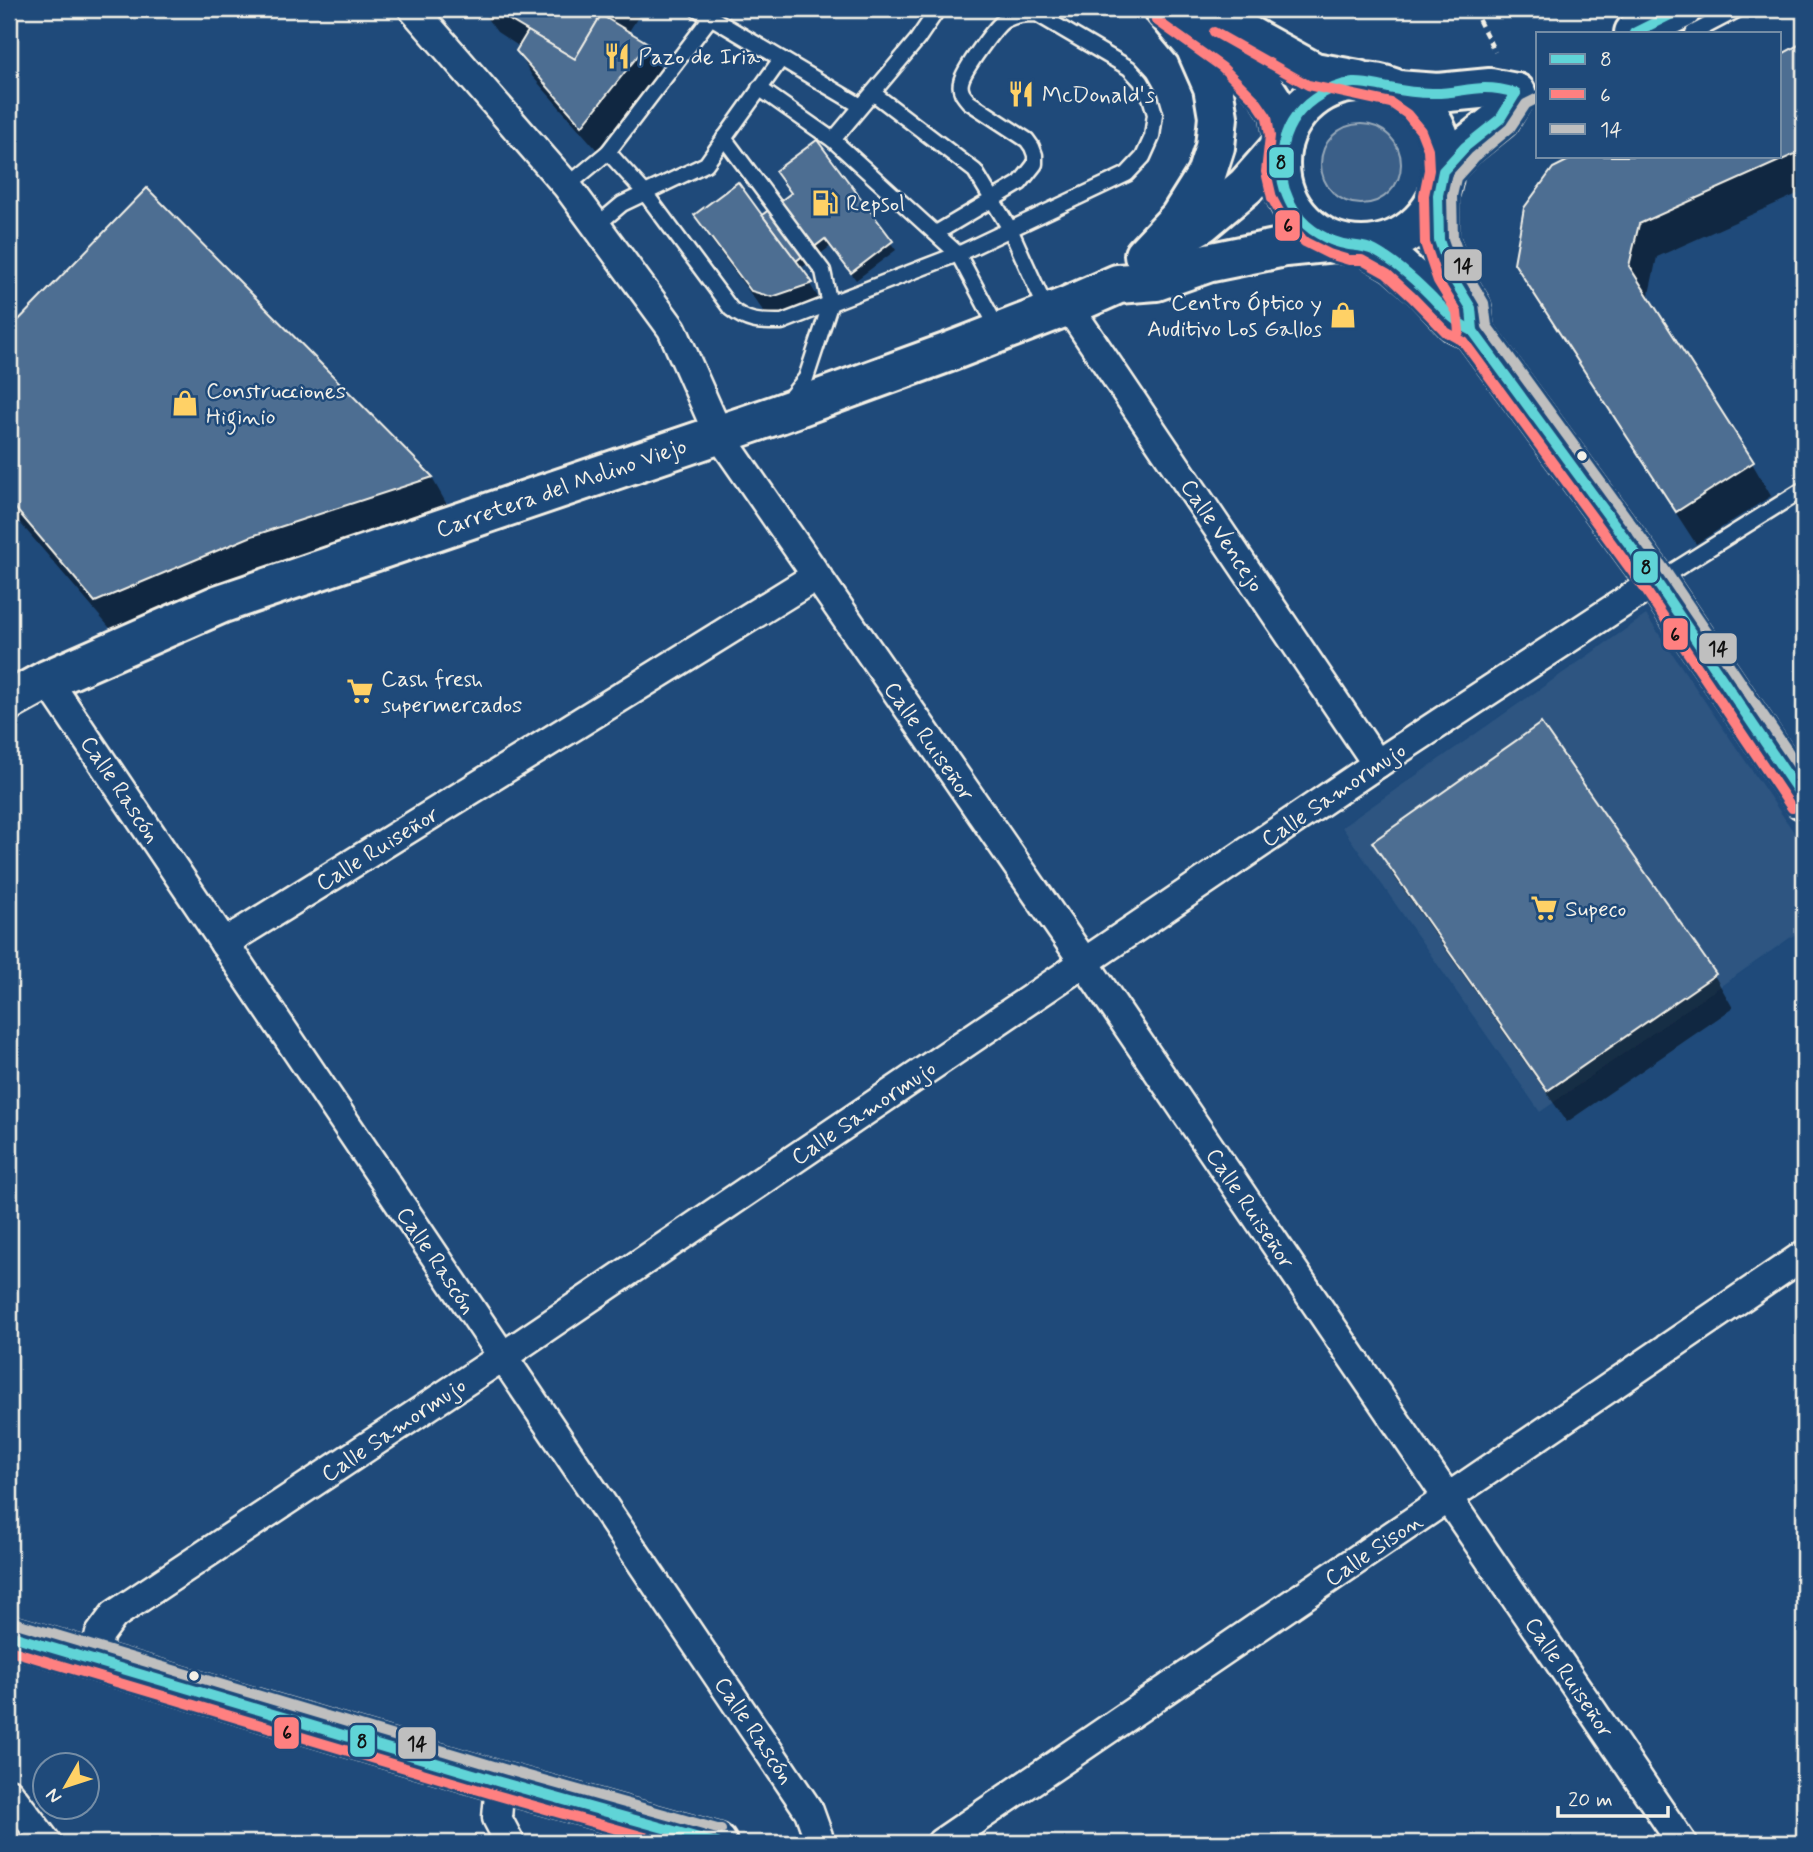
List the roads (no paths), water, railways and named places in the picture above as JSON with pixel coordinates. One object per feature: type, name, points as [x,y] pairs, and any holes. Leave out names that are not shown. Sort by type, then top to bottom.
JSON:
[{"type":"street","name":"Calle Ruiseñor","points":[[413,9],[567,186],[672,329],[718,433],[1084,962],[1682,1843]]},
{"type":"street","points":[[1176,9],[1314,72],[1384,86],[1438,93],[1527,87]]},
{"type":"street","points":[[1176,9],[1231,56],[1267,92],[1280,112],[1283,141],[1280,169],[1285,193],[1296,214],[1314,231],[1395,263],[1455,321],[1473,331],[1798,778]]},
{"type":"street","points":[[1118,284],[1179,218],[1206,175],[1215,147],[1218,117],[1213,87],[1176,9]]},
{"type":"street","points":[[1636,32],[1682,9]]},
{"type":"street","points":[[1144,255],[1202,223],[1246,186],[1283,141],[1298,112],[1318,95],[1343,84],[1384,86],[1417,104],[1433,124],[1442,146],[1439,240],[1451,275],[1471,309],[1473,331]]},
{"type":"street","points":[[1118,284],[1156,281],[1207,263],[1285,247],[1389,242],[1409,232],[1426,216],[1441,183],[1465,147],[1500,119],[1527,87]]},
{"type":"street","name":"Carretera del Molino Viejo","points":[[9,701],[47,680],[220,604],[776,415],[1000,333],[1118,284]]},
{"type":"street","name":"Calle Vencejo","points":[[1058,310],[1377,764]]},
{"type":"street","name":"Calle Ruiseñor","points":[[224,943],[816,576]]},
{"type":"street","name":"Calle Samormujo","points":[[93,1661],[100,1634],[114,1615],[502,1357],[1377,764],[1656,581]]},
{"type":"street","name":"Calle Rascón","points":[[47,680],[809,1811],[818,1836],[817,1843]]},
{"type":"street","name":"Calle Sison","points":[[941,1843],[1804,1255]]},
{"type":"street","points":[[9,1635],[500,1782],[717,1843]]},
{"type":"street","points":[[500,1782],[497,1818],[510,1843]]},
{"type":"street","points":[[9,1793],[47,1843]]},
{"type":"lane","points":[[697,9],[861,106]]},
{"type":"lane","points":[[833,140],[917,40],[938,9]]},
{"type":"lane","points":[[1695,32],[1739,9]]},
{"type":"lane","points":[[608,152],[645,193],[731,309],[753,322],[782,322],[958,254],[1127,174],[1143,157],[1152,137],[1155,114],[1141,81],[1129,68],[1037,14],[1021,14],[1005,20],[993,31],[961,82],[962,93],[969,102],[1027,140],[1035,155],[1035,164],[1020,183],[936,233]]},
{"type":"lane","points":[[567,186],[608,152],[711,17]]},
{"type":"lane","points":[[596,226],[622,204],[706,164],[782,59]]},
{"type":"lane","points":[[759,88],[833,140],[958,254],[1000,333]]},
{"type":"lane","points":[[873,93],[975,171],[1058,310]]},
{"type":"lane","points":[[724,138],[823,271],[830,305],[806,378],[776,415]]},
{"type":"lane","points":[[1656,581],[1804,489]]},
{"type":"place","name":"Pazo de Iria","points":[[617,56]]},
{"type":"place","name":"McDonald's","points":[[1021,94]]},
{"type":"place","name":"Repsol","points":[[825,203]]},
{"type":"place","name":"Centro Óptico y Auditivo Los Gallos","points":[[1343,315]]},
{"type":"place","name":"Construcciones Higinio","points":[[185,403]]},
{"type":"place","name":"Cash fresh supermercados","points":[[360,691]]},
{"type":"place","name":"Supeco","points":[[1544,908]]}]
